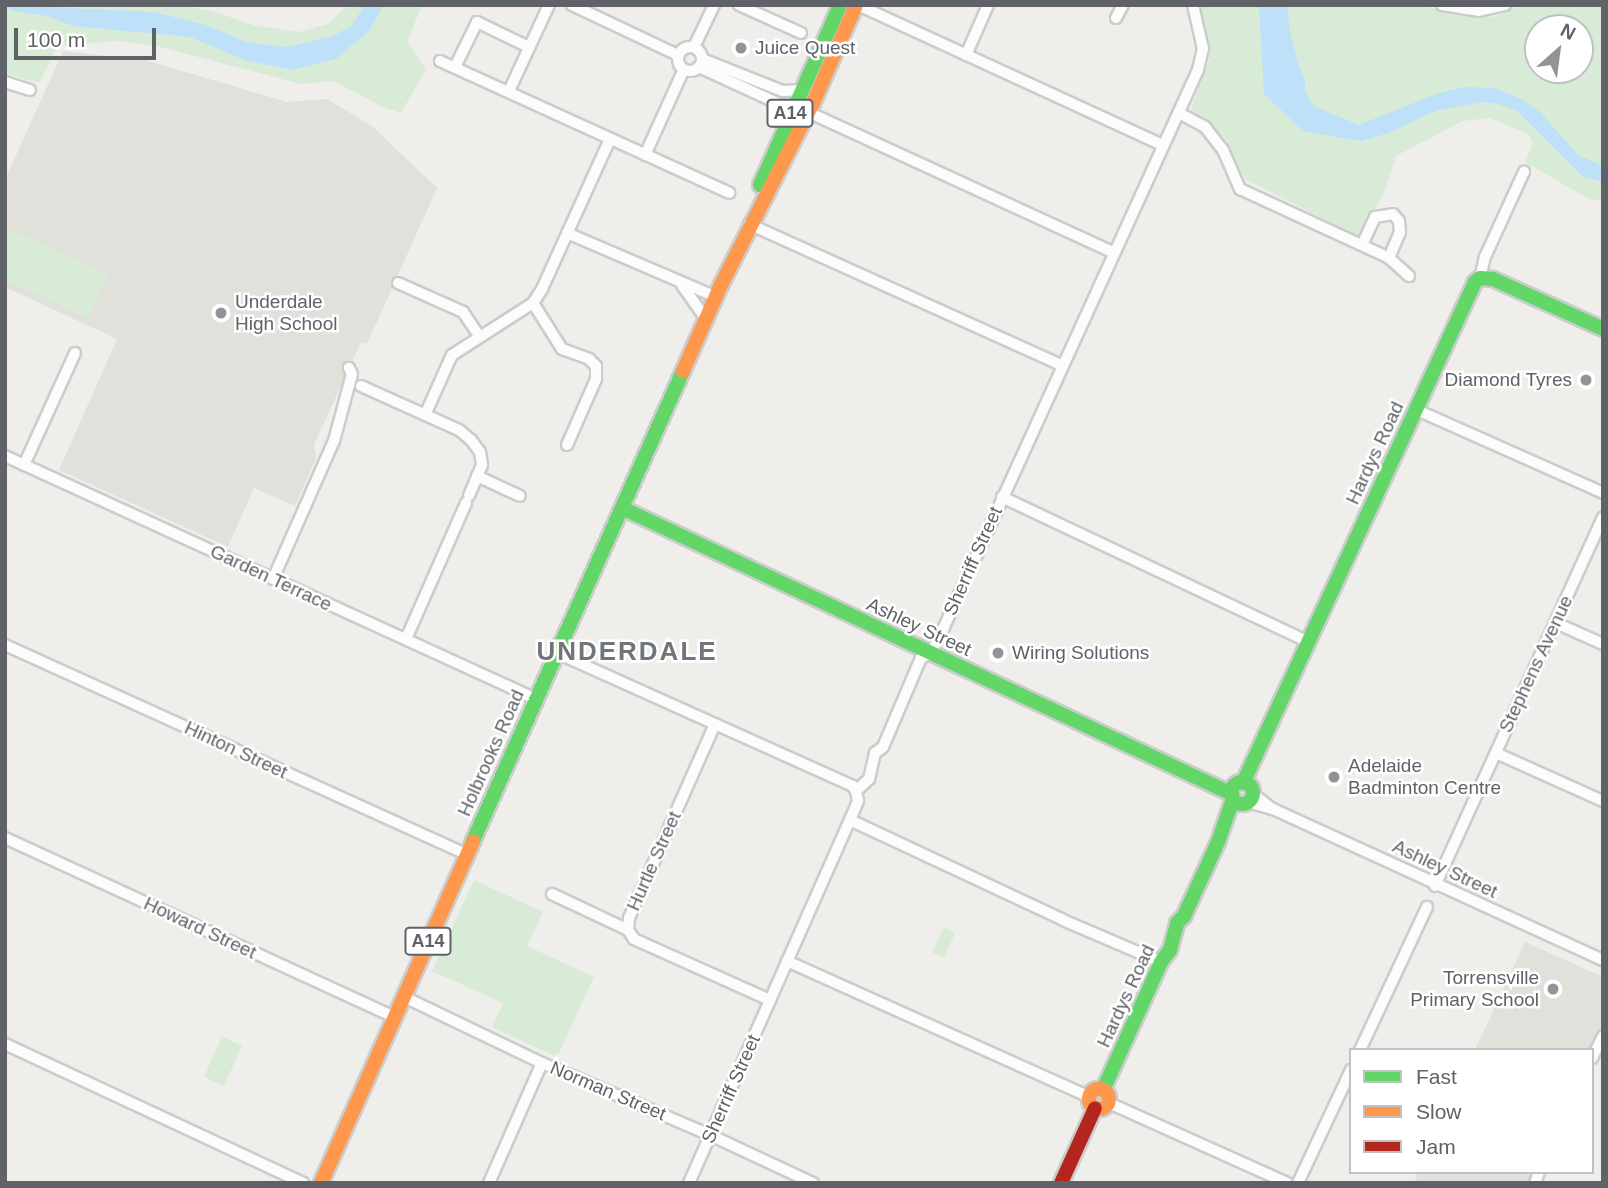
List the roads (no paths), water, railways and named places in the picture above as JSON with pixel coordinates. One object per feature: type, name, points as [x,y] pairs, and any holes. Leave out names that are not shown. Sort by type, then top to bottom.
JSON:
[{"type":"street","points":[[509,91],[549,5]]},
{"type":"street","points":[[572,5],[678,55]]},
{"type":"street","points":[[714,5],[694,47],[700,63],[792,110],[807,114],[1113,252]]},
{"type":"street","points":[[738,5],[801,33]]},
{"type":"street","name":"Holbrooks Road","points":[[749,224],[754,200],[840,5]]},
{"type":"street","points":[[857,5],[1163,145]]},
{"type":"street","name":"Holbrooks Road","points":[[321,1183],[749,224],[807,114],[857,5]]},
{"type":"street","points":[[965,55],[988,5]]},
{"type":"street","points":[[1116,18],[1123,5]]},
{"type":"street","name":"Sherriff Street","points":[[689,1183],[850,820],[858,801],[856,791],[869,779],[875,753],[883,747],[921,659],[931,653],[1198,70],[1203,49],[1193,5]]},
{"type":"street","points":[[1442,5],[1479,11],[1505,5]]},
{"type":"street","points":[[455,67],[477,22],[530,47]]},
{"type":"street","points":[[678,55],[687,47],[694,47]]},
{"type":"street","points":[[678,55],[679,63],[684,69],[692,71],[700,63]]},
{"type":"street","points":[[440,61],[729,193]]},
{"type":"street","points":[[700,63],[783,91],[801,90]]},
{"type":"street","points":[[645,155],[684,69]]},
{"type":"street","points":[[5,82],[30,90]]},
{"type":"street","points":[[1179,113],[1205,128],[1223,149],[1240,189],[1390,258],[1409,276]]},
{"type":"street","points":[[425,415],[452,355],[533,303],[610,139]]},
{"type":"street","name":"Hardys Road","points":[[1061,1183],[1161,962],[1170,950],[1177,923],[1184,916],[1242,794],[1254,756],[1259,751],[1472,287],[1480,278],[1485,257],[1524,172]]},
{"type":"street","points":[[1362,245],[1375,217],[1393,214],[1399,221],[1400,232],[1390,258]]},
{"type":"street","points":[[749,224],[1062,365]]},
{"type":"street","points":[[568,233],[680,282],[719,291]]},
{"type":"street","points":[[1480,278],[1493,279],[1603,329]]},
{"type":"street","points":[[680,282],[706,319]]},
{"type":"street","points":[[398,283],[463,312],[479,336]]},
{"type":"street","points":[[533,303],[562,349],[589,359],[596,366],[596,379],[566,445]]},
{"type":"street","points":[[24,465],[75,353]]},
{"type":"street","points":[[273,579],[334,441],[352,374],[349,368]]},
{"type":"street","points":[[360,386],[459,430],[480,452],[482,465],[406,639]]},
{"type":"street","points":[[1417,410],[1603,493]]},
{"type":"street","name":"Garden Terrace","points":[[5,456],[536,699]]},
{"type":"street","points":[[477,476],[520,496]]},
{"type":"street","points":[[1002,497],[1309,642]]},
{"type":"street","name":"Ashley Street","points":[[622,508],[1435,886],[1603,960]]},
{"type":"street","name":"Stephens Avenue","points":[[1435,886],[1603,518]]},
{"type":"street","points":[[1556,623],[1603,644]]},
{"type":"street","name":"Hinton Street","points":[[5,645],[466,855]]},
{"type":"street","points":[[557,653],[853,786],[856,791]]},
{"type":"street","name":"Hurtle Street","points":[[715,724],[628,918],[628,930],[634,939],[770,1000]]},
{"type":"street","points":[[1496,753],[1603,802]]},
{"type":"street","points":[[850,820],[1063,920],[1161,962]]},
{"type":"street","name":"Howard Street","points":[[5,838],[395,1017]]},
{"type":"street","points":[[552,894],[628,930]]},
{"type":"street","points":[[1361,1048],[1427,907]]},
{"type":"street","points":[[787,961],[1287,1183]]},
{"type":"street","name":"Norman Street","points":[[404,997],[542,1063],[710,1135],[813,1183]]},
{"type":"street","points":[[1594,1054],[1603,1035]]},
{"type":"street","points":[[5,1044],[303,1183]]},
{"type":"street","points":[[489,1183],[542,1063]]},
{"type":"street","points":[[1298,1183],[1349,1074]]},
{"type":"water","points":[[5,5],[154,12],[206,25],[246,42],[287,47],[333,36],[351,26],[365,5],[383,5],[370,30],[336,59],[291,70],[245,60],[190,37],[73,26],[48,16],[13,11]]},
{"type":"water","points":[[1259,5],[1288,5],[1289,27],[1299,67],[1305,79],[1305,92],[1314,106],[1359,125],[1439,93],[1463,87],[1496,88],[1521,99],[1540,112],[1578,155],[1603,166],[1603,182],[1583,177],[1516,110],[1498,104],[1483,102],[1438,110],[1386,134],[1360,141],[1303,131],[1264,94]]},
{"type":"place","name":"Juice Quest","points":[[741,48]]},
{"type":"place","name":"Underdale High School","points":[[221,313]]},
{"type":"place","name":"Diamond Tyres","points":[[1586,380]]},
{"type":"place","name":"Wiring Solutions","points":[[998,653]]},
{"type":"place","name":"Adelaide Badminton Centre","points":[[1334,777]]},
{"type":"place","name":"Torrensville Primary School","points":[[1553,989]]},
{"type":"district","name":"UNDERDALE","points":[[627,652]]}]
